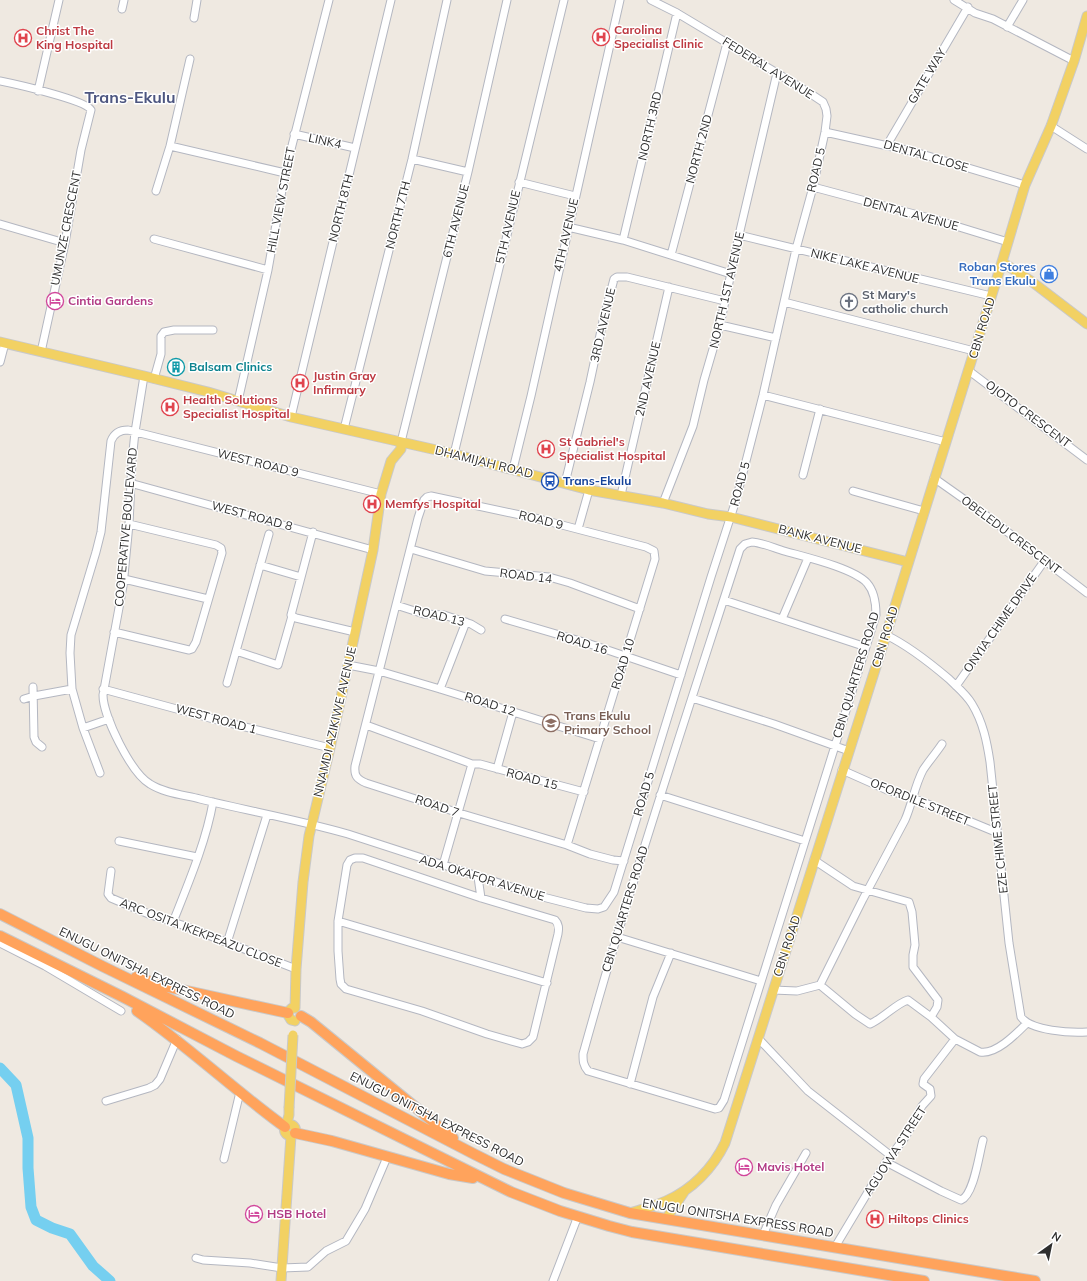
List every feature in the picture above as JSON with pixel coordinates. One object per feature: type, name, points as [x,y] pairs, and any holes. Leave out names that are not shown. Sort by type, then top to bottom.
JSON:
[{"type":"highway","name":"ENUGU ONITSHA EXPRESS ROAD","points":[[0,914],[102,966],[260,1043],[504,1169],[564,1193],[630,1213],[666,1220],[1034,1281]]},
{"type":"highway","points":[[0,936],[236,1056],[533,1202],[608,1226],[632,1232],[924,1281]]},
{"type":"highway","points":[[102,966],[164,986],[295,1014],[312,1022],[438,1127],[474,1154]]},
{"type":"highway","points":[[123,998],[124,1001],[177,1039],[240,1092],[290,1130],[449,1174],[486,1180]]},
{"type":"main road","name":"CBN ROAD","points":[[630,1213],[667,1200],[686,1190],[712,1166],[720,1155],[725,1143],[842,770],[886,636],[1025,185],[1050,126],[1074,61],[1084,32],[1087,16]]},
{"type":"main road","points":[[1002,262],[1087,324]]},
{"type":"main road","name":"DHAMIJAH ROAD","points":[[2,343],[144,376],[291,417],[454,454],[589,490],[663,503],[708,514],[731,517]]},
{"type":"main road","name":"NNAMDI AZIKIWE AVENUE","points":[[290,1130],[289,1112],[295,1014],[296,969],[305,864],[312,824],[373,550],[381,494],[391,461],[401,449],[402,442]]},
{"type":"main road","name":"BANK AVENUE","points":[[731,517],[908,562]]},
{"type":"main road","points":[[281,1281],[290,1130]]},
{"type":"main road","points":[[666,1220],[686,1190]]},
{"type":"street","points":[[0,81],[38,91],[59,0]]},
{"type":"street","points":[[122,9],[124,0]]},
{"type":"street","points":[[194,18],[198,0]]},
{"type":"street","name":"HILL VIEW STREET","points":[[238,401],[268,270],[285,173],[329,0]]},
{"type":"street","name":"NORTH 8TH","points":[[291,417],[391,0]]},
{"type":"street","name":"NORTH 7TH","points":[[344,429],[412,159],[447,0]]},
{"type":"street","name":"6TH AVENUE","points":[[402,442],[468,172],[507,0]]},
{"type":"street","name":"5TH AVENUE","points":[[454,454],[564,0]]},
{"type":"street","name":"4TH AVENUE","points":[[513,470],[620,0]]},
{"type":"street","name":"FEDERAL AVENUE","points":[[651,0],[677,13],[778,72],[823,102]]},
{"type":"street","points":[[954,0],[976,13],[985,16],[1074,61]]},
{"type":"street","points":[[1006,27],[1023,0]]},
{"type":"street","name":"GATE WAY","points":[[887,145],[968,7]]},
{"type":"street","name":"NORTH 3RD","points":[[623,240],[677,13]]},
{"type":"street","name":"NORTH 2ND","points":[[671,255],[727,43]]},
{"type":"street","points":[[156,191],[170,146],[190,59]]},
{"type":"street","name":"NORTH 1ST AVENUE","points":[[663,503],[693,426],[704,380],[720,325],[739,235],[778,72]]},
{"type":"street","name":"UMUNZE CRESCENT","points":[[38,91],[77,101],[90,107],[92,114],[81,150],[65,243],[41,352]]},
{"type":"street","name":"ROAD 5","points":[[624,861],[731,517],[763,395],[796,249],[813,187],[825,132],[827,116],[823,102]]},
{"type":"street","points":[[1050,126],[1087,149]]},
{"type":"street","name":"DENTAL CLOSE","points":[[825,132],[887,145],[941,159],[1025,185]]},
{"type":"street","name":"LINK4","points":[[294,134],[355,148]]},
{"type":"street","points":[[170,146],[285,173]]},
{"type":"street","points":[[412,159],[468,172]]},
{"type":"street","points":[[519,182],[575,196]]},
{"type":"street","name":"DENTAL AVENUE","points":[[813,187],[933,219],[1008,242]]},
{"type":"street","points":[[0,224],[65,243]]},
{"type":"street","points":[[568,227],[623,240],[731,274]]},
{"type":"street","name":"NIKE LAKE AVENUE","points":[[739,235],[991,296]]},
{"type":"street","points":[[154,239],[268,270]]},
{"type":"street","name":"3RD AVENUE","points":[[565,483],[614,280],[617,277],[627,277],[725,301]]},
{"type":"street","name":"2ND AVENUE","points":[[621,495],[670,287]]},
{"type":"street","points":[[784,302],[974,351]]},
{"type":"street","points":[[720,325],[776,338]]},
{"type":"street","points":[[154,379],[161,354],[162,336],[164,332],[180,330],[213,330]]},
{"type":"street","points":[[0,362],[2,343]]},
{"type":"street","name":"OJOTO CRESCENT","points":[[968,370],[1087,460]]},
{"type":"street","name":"COOPERATIVE BOULEVARD","points":[[144,376],[135,432],[124,579],[103,688],[103,704],[121,746],[133,767],[143,779],[156,788],[267,815],[312,824]]},
{"type":"street","points":[[763,395],[946,442]]},
{"type":"street","points":[[803,476],[820,409]]},
{"type":"street","points":[[100,773],[82,728],[72,689],[70,653],[71,636],[101,532],[111,442],[113,436],[123,430],[135,432]]},
{"type":"street","name":"WEST ROAD 9","points":[[135,432],[381,494]]},
{"type":"street","name":"OBELEDU CRESCENT","points":[[934,478],[975,507],[1087,593]]},
{"type":"street","name":"WEST ROAD 8","points":[[130,483],[313,532],[373,550]]},
{"type":"street","points":[[578,529],[589,490]]},
{"type":"street","points":[[853,491],[924,510]]},
{"type":"street","name":"ROAD 9","points":[[427,497],[431,496],[487,507],[578,529],[646,547],[654,552]]},
{"type":"street","name":"ROAD 7","points":[[427,497],[422,506],[354,773],[358,779],[459,813],[613,860],[624,861]]},
{"type":"street","points":[[114,632],[189,650],[195,646],[222,550],[213,544],[129,524]]},
{"type":"street","points":[[236,651],[278,665],[313,532]]},
{"type":"street","points":[[227,683],[269,534]]},
{"type":"street","name":"CBN QUARTERS ROAD","points":[[756,542],[808,558],[847,571],[858,576],[867,583],[873,592],[876,604],[876,615],[724,1100],[719,1108],[715,1109],[588,1071],[583,1061],[583,1054],[660,795],[740,549],[745,544],[756,542]]},
{"type":"street","name":"ROAD 14","points":[[411,549],[485,571],[549,577],[570,583],[640,609]]},
{"type":"street","name":"ROAD 10","points":[[567,845],[655,559],[654,552]]},
{"type":"street","points":[[782,619],[808,558]]},
{"type":"street","name":"ONYIA CHIME DRIVE","points":[[956,686],[1045,560]]},
{"type":"street","points":[[260,565],[301,577]]},
{"type":"street","points":[[124,579],[208,599]]},
{"type":"street","points":[[724,600],[866,647]]},
{"type":"street","name":"ROAD 13","points":[[396,605],[424,614],[444,615],[466,622],[480,630]]},
{"type":"street","points":[[292,616],[355,632]]},
{"type":"street","name":"ROAD 16","points":[[505,619],[626,656],[682,675]]},
{"type":"street","points":[[440,689],[466,622]]},
{"type":"street","name":"EZE CHIME STREET","points":[[886,636],[896,640],[920,656],[956,686],[972,704],[983,729],[990,762],[1012,968],[1021,1015],[1025,1021],[1022,1028],[1013,1037],[992,1051],[984,1053],[955,1039]]},
{"type":"street","name":"ROAD 12","points":[[348,665],[379,671],[600,739]]},
{"type":"street","points":[[33,687],[34,737],[36,742],[42,747]]},
{"type":"street","name":"WEST ROAD 1","points":[[103,688],[217,720],[330,748]]},
{"type":"street","points":[[24,699],[72,689]]},
{"type":"street","points":[[692,698],[781,726],[849,751]]},
{"type":"street","points":[[497,770],[513,712]]},
{"type":"street","points":[[82,728],[109,719]]},
{"type":"street","points":[[366,725],[472,764],[443,865]]},
{"type":"street","points":[[820,985],[867,890],[894,843],[910,808],[924,769],[942,744]]},
{"type":"street","name":"ROAD 15","points":[[472,764],[480,764],[497,770],[584,792]]},
{"type":"street","name":"OFORDILE STREET","points":[[842,770],[888,790],[913,798],[998,833]]},
{"type":"street","points":[[660,795],[805,841]]},
{"type":"street","points":[[173,922],[210,820],[213,802]]},
{"type":"street","points":[[226,943],[267,815]]},
{"type":"street","name":"ADA OKAFOR AVENUE","points":[[312,824],[348,834],[539,896],[586,908],[598,909],[604,907],[614,892],[624,861]]},
{"type":"street","points":[[119,841],[197,857]]},
{"type":"street","points":[[355,858],[363,858],[481,898],[552,918],[558,922],[558,934],[533,1037],[528,1042],[522,1044],[487,1034],[422,1011],[346,989],[342,984],[338,967],[338,921],[347,865],[350,860],[355,858]]},
{"type":"street","points":[[814,860],[828,868],[848,884],[890,897],[906,900],[910,903],[915,945],[913,967],[938,1000],[937,1007],[930,1017]]},
{"type":"street","name":"ARC OSITA IKEKPEAZU CLOSE","points":[[111,871],[108,894],[111,898],[151,915],[296,969]]},
{"type":"street","points":[[478,877],[481,898]]},
{"type":"street","points":[[338,921],[547,983]]},
{"type":"street","points":[[617,937],[761,981]]},
{"type":"street","points":[[0,943],[45,966],[121,1010]]},
{"type":"street","points":[[630,1084],[653,996],[671,953]]},
{"type":"street","points":[[773,990],[797,990],[820,985]]},
{"type":"street","points":[[820,985],[855,1014],[870,1024],[908,1000],[955,1039]]},
{"type":"street","points":[[1025,1021],[1046,1029],[1087,1032]]},
{"type":"street","points":[[758,1038],[808,1091],[888,1159],[941,1191],[961,1200],[966,1196],[973,1183],[983,1140]]},
{"type":"street","points":[[106,1101],[155,1085],[160,1079],[177,1039]]},
{"type":"street","name":"AGUOWA STREET","points":[[835,1247],[888,1159],[906,1136],[922,1106],[931,1096],[930,1089],[923,1084],[924,1079],[955,1039]]},
{"type":"street","points":[[224,1160],[240,1092]]},
{"type":"street","points":[[763,1235],[776,1205],[806,1153]]},
{"type":"street","points":[[196,1258],[203,1260],[250,1263],[282,1268],[308,1267],[326,1251],[346,1241],[365,1209],[385,1162]]},
{"type":"street","points":[[553,1281],[578,1216]]},
{"type":"waterway","points":[[0,1068],[16,1085],[28,1138],[28,1168],[31,1207],[36,1220],[52,1228],[70,1234],[93,1266],[110,1281]]},
{"type":"place","name":"Carolina Specialist Clinic","points":[[601,37]]},
{"type":"place","name":"Christ The King Hospital","points":[[23,38]]},
{"type":"place","name":"Roban Stores Trans Ekulu","points":[[1049,274]]},
{"type":"place","name":"Cintia Gardens","points":[[55,301]]},
{"type":"place","name":"St Mary's catholic church","points":[[849,302]]},
{"type":"place","name":"Balsam Clinics","points":[[176,367]]},
{"type":"place","name":"Justin Gray Infirmary","points":[[300,383]]},
{"type":"place","name":"Health Solutions Specialist Hospital","points":[[170,407]]},
{"type":"place","name":"St Gabriel's Specialist Hospital","points":[[546,449]]},
{"type":"place","name":"Trans-Ekulu","points":[[550,481]]},
{"type":"place","name":"Memfys Hospital","points":[[372,504]]},
{"type":"place","name":"Trans Ekulu Primary School","points":[[551,723]]},
{"type":"place","name":"Mavis Hotel","points":[[744,1167]]},
{"type":"place","name":"HSB Hotel","points":[[254,1214]]},
{"type":"place","name":"Hiltops Clinics","points":[[875,1219]]},
{"type":"district","name":"Trans-Ekulu","points":[[130,97]]}]
